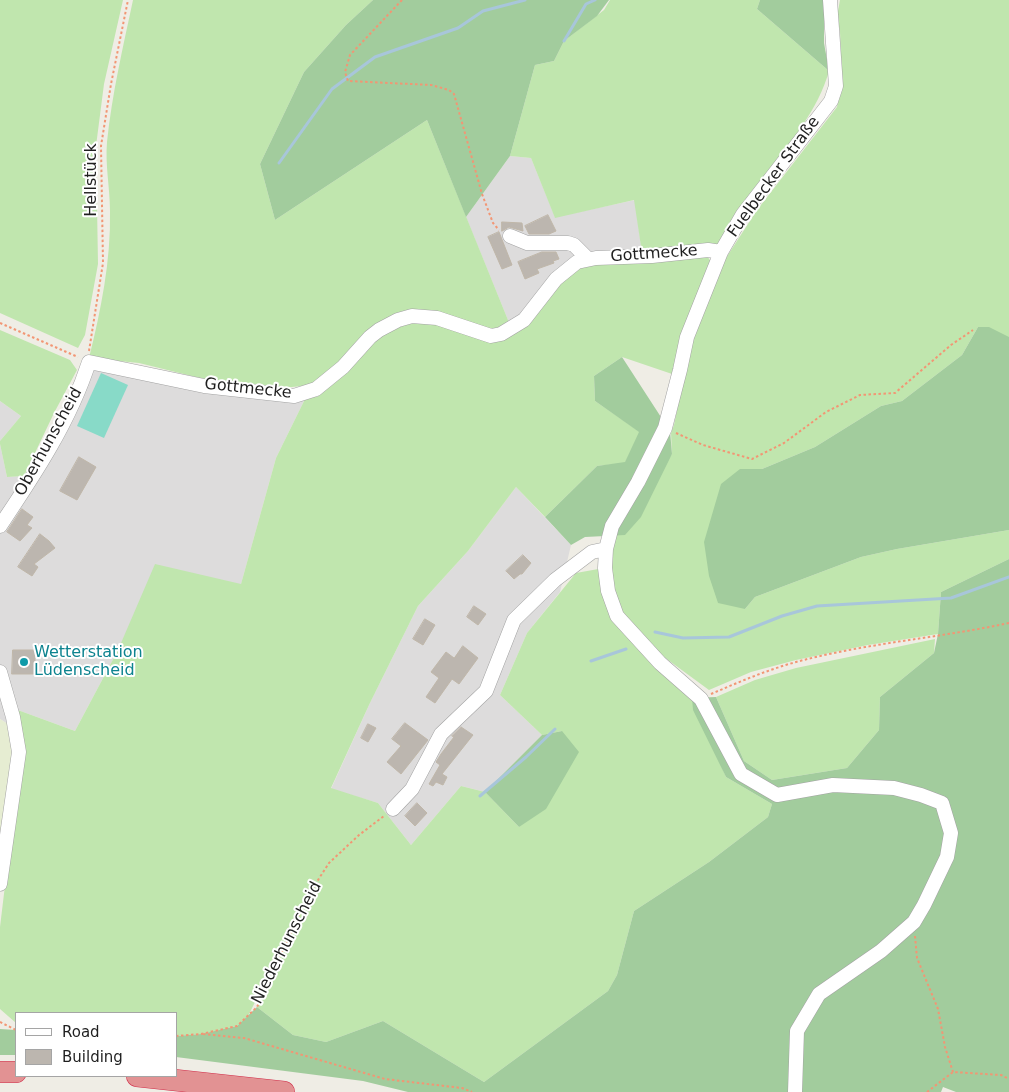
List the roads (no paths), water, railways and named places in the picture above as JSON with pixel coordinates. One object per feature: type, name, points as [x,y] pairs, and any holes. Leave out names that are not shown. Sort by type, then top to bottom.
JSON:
[{"type":"highway","points":[[0,1072],[15,1072]]},
{"type":"highway","points":[[147,1077],[284,1092]]},
{"type":"street","name":"Fuelbecker Straße","points":[[795,1092],[798,1031],[819,994],[881,951],[914,922],[947,857],[951,833],[942,803],[894,788],[833,785],[777,795],[741,774],[702,699],[660,664],[617,616],[608,591],[604,568],[606,549],[612,526],[638,482],[665,428],[687,337],[721,252],[743,214],[831,101],[836,86],[830,0]]},
{"type":"street","name":"Gottmecke","points":[[510,236],[528,243],[568,243],[574,245],[588,258]]},
{"type":"street","name":"Gottmecke","points":[[89,362],[204,386],[294,396],[316,389],[343,367],[370,337],[398,320],[412,316],[438,318],[491,336],[501,334],[524,320],[556,279],[577,262],[588,258],[652,256],[708,250],[721,252]]},
{"type":"street","name":"Oberhunscheid","points":[[0,526],[36,473],[82,385],[89,362]]},
{"type":"street","points":[[393,809],[412,789],[441,734],[486,691],[514,620],[555,580],[592,552],[606,549]]},
{"type":"street","points":[[0,672],[13,717],[19,752],[0,884]]},
{"type":"waterway","name":"Gottmecke","points":[[279,163],[332,89],[375,57],[458,28],[483,11],[525,0]]},
{"type":"waterway","name":"Gottmecke","points":[[564,41],[586,4],[595,0]]},
{"type":"waterway","points":[[655,632],[683,638],[729,637],[782,616],[817,606],[951,598],[1009,577]]},
{"type":"waterway","points":[[591,661],[626,649]]},
{"type":"waterway","points":[[480,796],[526,757],[555,729]]},
{"type":"place","name":"Wetterstation Lüdenscheid","points":[[24,662]]}]
